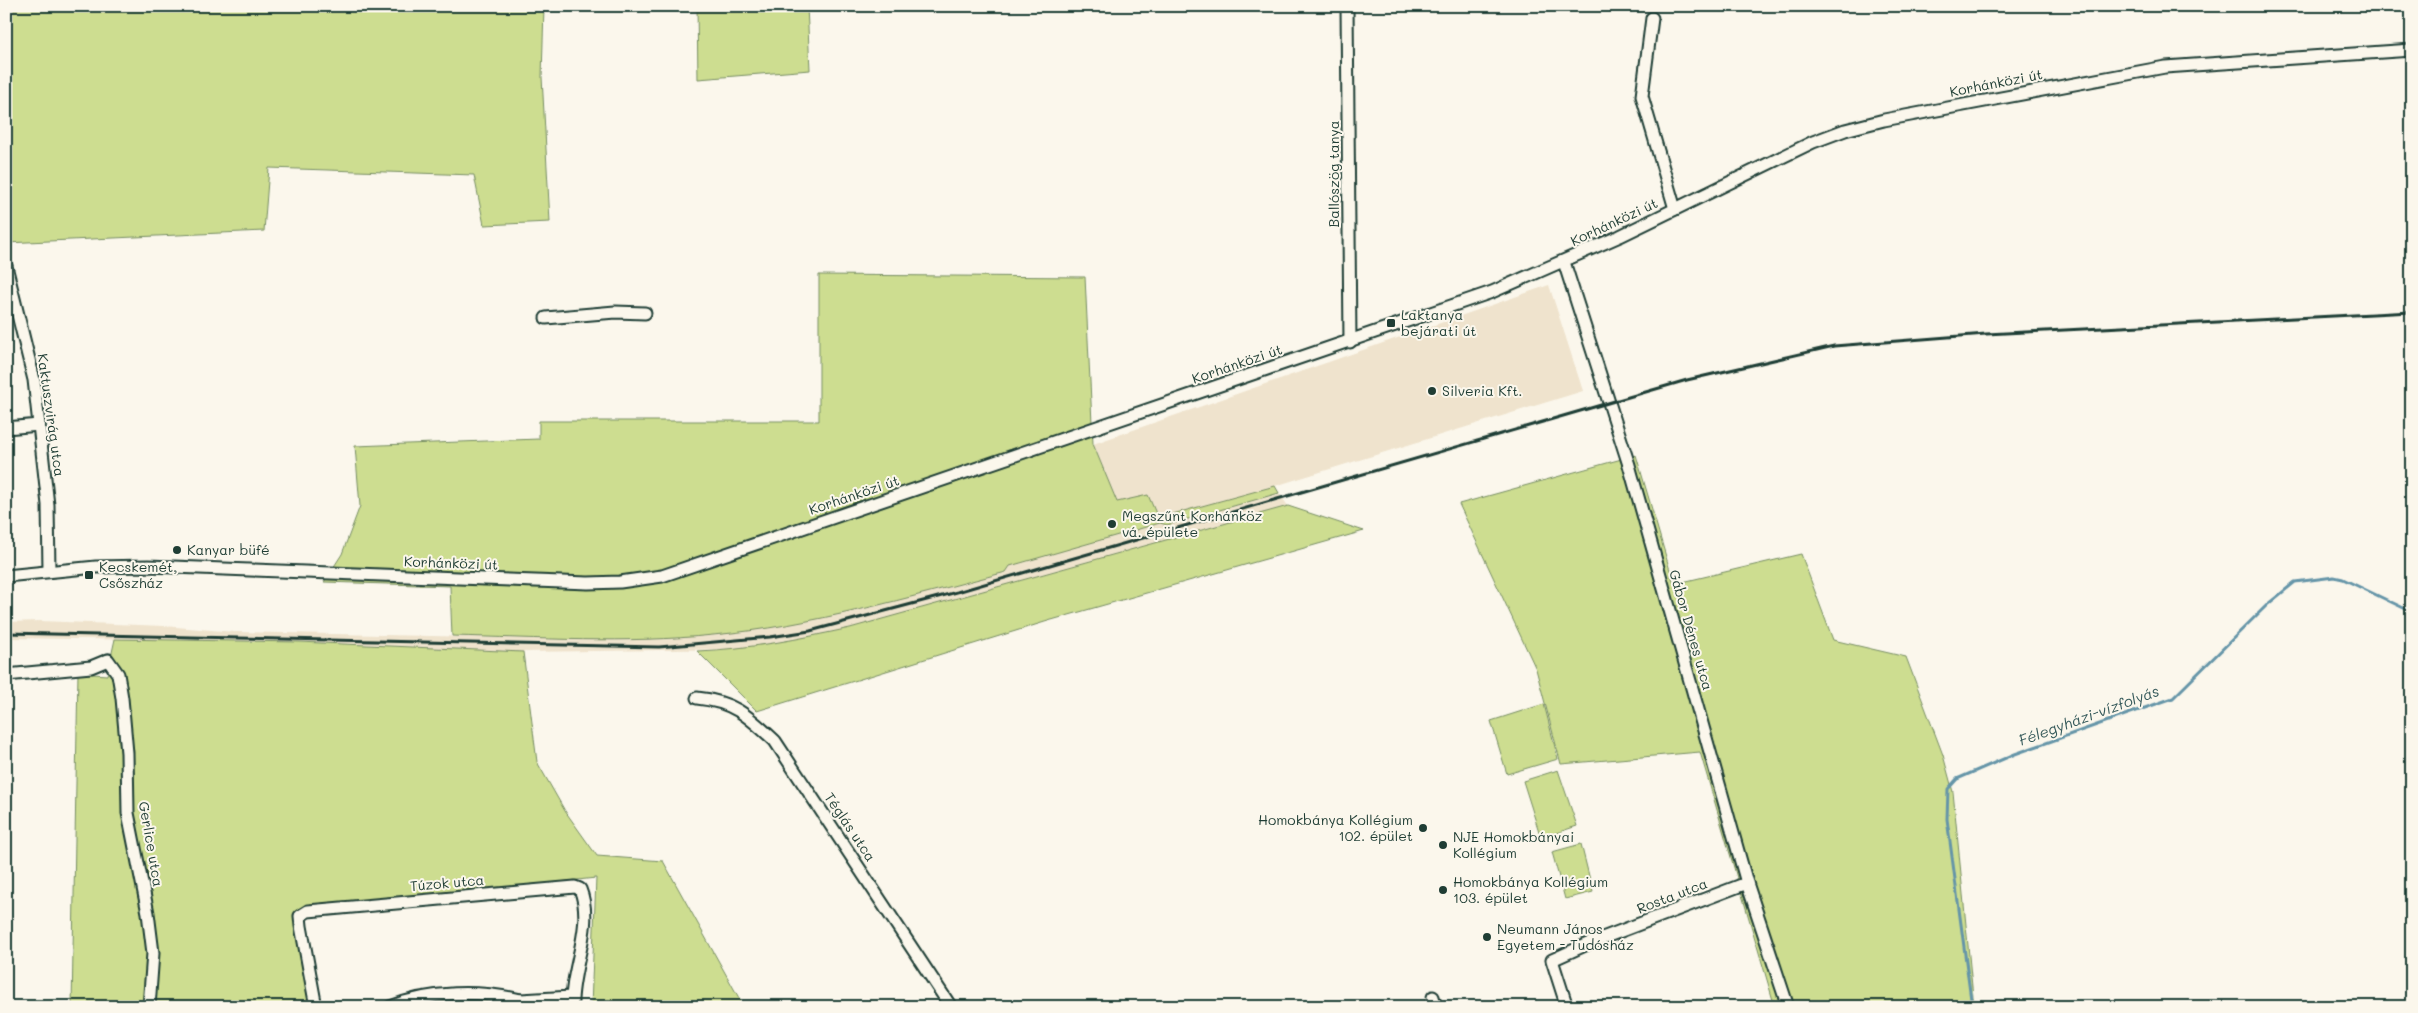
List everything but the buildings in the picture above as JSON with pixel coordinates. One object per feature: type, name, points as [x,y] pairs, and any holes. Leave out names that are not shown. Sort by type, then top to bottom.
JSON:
[{"type":"street","name":"Ballószög tanya","points":[[1347,6],[1350,342]]},
{"type":"street","points":[[1652,18],[1642,96],[1675,210]]},
{"type":"street","name":"Korhánközi út","points":[[6,576],[49,571],[148,566],[588,583],[652,578],[1350,342],[1492,292],[1564,262],[1813,142],[1845,130],[1884,120],[2165,67],[2412,50]]},
{"type":"street","name":"Gábor Dénes utca","points":[[1564,262],[1629,465],[1747,884],[1788,1007]]},
{"type":"street","name":"Kaktuszvirág utca","points":[[6,266],[34,380],[48,504],[49,571]]},
{"type":"street","points":[[546,318],[614,312],[645,313]]},
{"type":"street","points":[[6,428],[39,425]]},
{"type":"street","name":"Gerlice utca","points":[[6,675],[91,667],[108,660],[118,674],[127,752],[128,813],[148,912],[153,953],[149,1007]]},
{"type":"street","name":"Téglás utca","points":[[697,698],[716,700],[742,712],[775,741],[951,1007]]},
{"type":"street","name":"Rosta utca","points":[[1567,1007],[1552,960],[1592,942],[1747,884]]},
{"type":"street","name":"Túzok utca","points":[[316,1007],[300,916],[308,911],[580,888],[584,923],[572,1002],[521,1000],[496,994],[449,993],[401,1002],[390,1007]]},
{"type":"street","name":"Túzok utca","points":[[506,1007],[521,1000]]},
{"type":"shaded area","points":[[1549,285],[1583,391],[1275,486],[1158,518],[1117,503],[1093,444]]},
{"type":"shaded area","points":[[1279,493],[1288,506],[850,628],[742,649],[523,652],[299,642],[6,638],[6,622],[40,621],[164,626],[235,632],[572,639],[713,635],[863,609],[1005,572],[1010,566],[1160,523],[1167,525]]},
{"type":"green space","points":[[6,6],[544,6],[542,77],[550,222],[484,225],[474,175],[269,168],[264,231],[6,243]]},
{"type":"green space","points":[[697,6],[807,6],[810,70],[698,79]]},
{"type":"green space","points":[[819,275],[1085,277],[1093,444],[1117,502],[1148,495],[1158,518],[1275,486],[1279,493],[1167,525],[1160,523],[1010,566],[1006,572],[860,610],[750,631],[681,638],[615,640],[452,636],[450,586],[324,582],[342,554],[360,506],[355,446],[539,439],[539,421],[819,421]]},
{"type":"green space","points":[[1636,455],[1674,584],[1801,554],[1833,640],[1906,657],[1943,755],[1953,792],[1974,1007],[1775,1007],[1700,752],[1561,764],[1536,669],[1459,504]]},
{"type":"green space","points":[[1288,506],[1364,531],[1048,621],[757,711],[697,651],[755,646],[850,628]]},
{"type":"green space","points":[[115,639],[299,642],[523,652],[537,762],[565,811],[597,856],[663,861],[744,1007],[591,1007],[596,878],[305,909],[319,1007],[72,1007],[78,673],[107,675]]},
{"type":"green space","points":[[1544,704],[1558,759],[1507,774],[1491,721]]},
{"type":"green space","points":[[1558,770],[1577,826],[1541,838],[1523,781]]},
{"type":"green space","points":[[1581,844],[1593,892],[1565,899],[1552,852]]},
{"type":"green space","points":[[457,998],[496,999],[500,1002],[496,1007],[406,1007]]},
{"type":"waterway","name":"Félegyházi-vízfolyás","points":[[1972,1007],[1947,819],[1948,789],[1957,779],[2015,754],[2173,698],[2268,604],[2295,582],[2334,577],[2343,579],[2412,612]]},
{"type":"railway","points":[[6,633],[659,647],[770,637],[810,631],[957,592],[1687,380],[1834,346],[1986,334],[2412,312]]},
{"type":"place","name":"Laktanya bejárati út","points":[[1391,323]]},
{"type":"place","name":"Silveria Kft.","points":[[1432,391]]},
{"type":"place","name":"Megszűnt Korhánköz vá. épülete","points":[[1112,524]]},
{"type":"place","name":"Kanyar büfé","points":[[177,550]]},
{"type":"place","name":"Kecskemét, Csőszház","points":[[89,575]]},
{"type":"place","name":"Homokbánya Kollégium 102. épület","points":[[1423,828]]},
{"type":"place","name":"NJE Homokbányai Kollégium","points":[[1443,845]]},
{"type":"place","name":"Homokbánya Kollégium 103. épület","points":[[1443,890]]},
{"type":"place","name":"Neumann János Egyetem - Tudósház","points":[[1487,937]]}]
